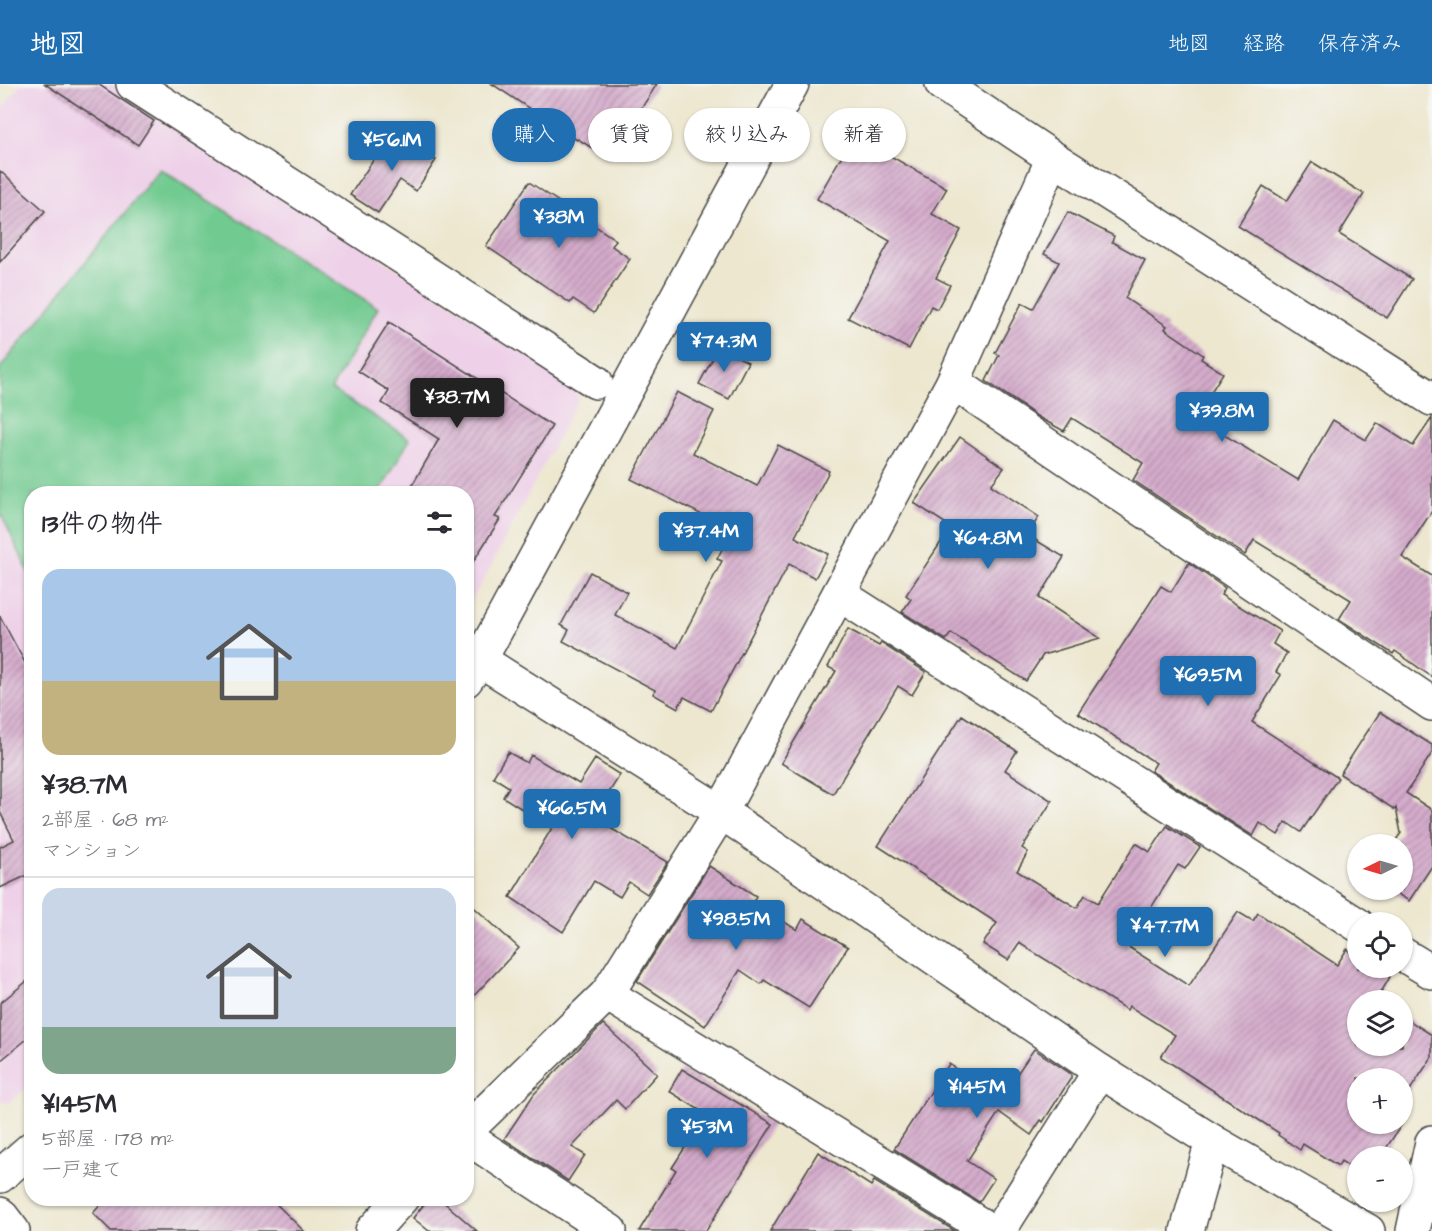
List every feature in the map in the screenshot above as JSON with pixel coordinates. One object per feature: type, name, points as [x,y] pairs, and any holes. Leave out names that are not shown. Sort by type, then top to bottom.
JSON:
[{"type":"street","points":[[133,84],[596,382]]},
{"type":"street","points":[[474,668],[792,84]]},
{"type":"street","points":[[942,84],[1053,158],[1432,399]]},
{"type":"street","points":[[474,1123],[607,994],[721,812],[953,382],[1053,158]]},
{"type":"street","points":[[953,382],[1432,704]]},
{"type":"street","points":[[839,594],[1347,918]]},
{"type":"street","points":[[474,671],[721,812],[1100,1071],[1212,1142],[1368,1231]]},
{"type":"street","points":[[1413,961],[1432,972]]},
{"type":"street","points":[[607,994],[991,1231]]},
{"type":"street","points":[[999,1231],[1100,1071]]},
{"type":"street","points":[[474,1142],[610,1231]]},
{"type":"street","points":[[1187,1231],[1212,1142]]},
{"type":"street","points":[[1413,1231],[1432,1142]]},
{"type":"street","points":[[0,1176],[24,1155]]},
{"type":"street","points":[[372,1231],[395,1206]]},
{"type":"street","points":[[0,1214],[13,1231]]},
{"type":"shaded area","points":[[21,84],[110,84],[574,383],[578,399],[474,596],[474,486],[24,486],[24,1091],[10,1102],[0,1103],[0,111]]},
{"type":"green space","points":[[160,169],[378,308],[331,389],[410,439],[383,486],[24,486],[24,562],[0,512],[0,368]]},
{"type":"building","points":[[45,84],[98,84],[154,121],[138,145]]},
{"type":"building","points":[[492,84],[657,84],[642,108],[588,108],[588,145],[576,139],[576,108],[528,108]]},
{"type":"building","points":[[392,132],[436,160],[416,191],[400,180],[378,213],[350,195]]},
{"type":"building","points":[[838,162],[901,162],[947,188],[932,214],[961,230],[936,278],[950,285],[937,309],[931,306],[909,349],[848,318],[890,241],[817,199]]},
{"type":"building","points":[[1312,162],[1364,194],[1339,234],[1412,279],[1387,318],[1238,226],[1263,186],[1287,201]]},
{"type":"building","points":[[0,171],[45,211],[0,262]]},
{"type":"building","points":[[529,182],[616,240],[612,246],[630,259],[594,313],[573,299],[570,303],[486,246]]},
{"type":"building","points":[[1068,212],[1114,236],[1112,242],[1145,260],[1125,298],[1167,326],[1165,329],[1203,355],[1201,359],[1223,373],[1195,417],[1298,480],[1333,420],[1366,440],[1377,423],[1413,446],[1432,418],[1432,511],[1402,557],[1432,576],[1432,677],[1395,651],[1393,654],[1339,619],[1351,600],[1254,540],[1245,555],[1133,480],[1143,463],[1072,418],[1064,431],[1040,418],[986,381],[999,355],[995,353],[1022,303],[1033,309],[1059,262],[1044,254]]},
{"type":"building","points":[[389,322],[552,426],[495,517],[500,519],[474,560],[474,486],[412,486],[439,439],[382,403],[389,391],[358,371]]},
{"type":"building","points":[[719,347],[748,362],[729,399],[699,384]]},
{"type":"building","points":[[677,392],[714,411],[693,453],[757,486],[778,445],[829,471],[795,537],[828,554],[815,578],[789,564],[711,711],[684,697],[678,708],[653,694],[655,690],[563,641],[569,630],[561,625],[590,572],[627,592],[615,615],[677,648],[722,561],[717,559],[732,530],[631,479]]},
{"type":"building","points":[[960,437],[1004,468],[991,485],[1039,517],[1027,535],[1064,557],[1039,598],[1100,638],[1043,655],[1026,681],[951,633],[946,640],[902,612],[911,599],[906,595],[951,527],[914,503]]},
{"type":"building","points":[[1189,563],[1225,588],[1221,595],[1280,631],[1273,644],[1287,653],[1276,672],[1281,675],[1252,722],[1338,778],[1301,832],[1286,822],[1278,835],[1260,823],[1253,836],[1151,771],[1156,763],[1078,713],[1161,586],[1171,592]]},
{"type":"building","points":[[0,616],[24,661],[24,877],[0,888],[0,847],[14,840],[0,812]]},
{"type":"building","points":[[848,629],[879,646],[881,643],[926,672],[912,695],[898,686],[833,794],[781,763],[836,671],[828,667]]},
{"type":"building","points":[[1380,712],[1432,745],[1432,753],[1406,793],[1432,810],[1432,866],[1413,895],[1413,834],[1400,834],[1396,808],[1395,810],[1340,774]]},
{"type":"building","points":[[962,715],[1017,751],[1005,770],[1052,801],[1022,848],[1028,852],[1017,871],[1077,908],[1085,895],[1098,903],[1136,843],[1150,852],[1167,826],[1200,847],[1185,869],[1178,865],[1127,946],[1189,986],[1238,912],[1253,921],[1258,913],[1337,965],[1347,949],[1347,978],[1389,978],[1382,990],[1347,990],[1347,1056],[1413,1056],[1413,1023],[1432,1035],[1432,1057],[1413,1086],[1413,1068],[1347,1068],[1347,1134],[1395,1134],[1388,1146],[1347,1146],[1347,1165],[1341,1161],[1338,1166],[1303,1144],[1300,1150],[1278,1135],[1279,1133],[1161,1057],[1175,1035],[1129,1006],[1127,1010],[1019,943],[1008,960],[983,944],[997,923],[878,846]]},
{"type":"building","points":[[508,752],[527,763],[531,755],[579,784],[595,759],[620,775],[593,818],[668,862],[647,894],[629,882],[620,897],[594,881],[563,932],[510,897],[552,828],[503,797],[509,787],[493,777]]},
{"type":"building","points":[[709,866],[756,896],[753,902],[797,930],[803,919],[848,947],[809,1008],[764,980],[761,984],[740,970],[705,1026],[637,981]]},
{"type":"building","points":[[474,907],[519,948],[474,996]]},
{"type":"building","points":[[24,984],[24,1042],[0,1061],[0,1003]]},
{"type":"building","points":[[603,1024],[657,1074],[625,1109],[616,1100],[572,1147],[585,1155],[568,1181],[504,1139],[534,1094]]},
{"type":"building","points":[[1034,1049],[1071,1074],[1071,1078],[1043,1122],[1041,1120],[1031,1135],[999,1112],[967,1161],[994,1179],[979,1202],[894,1149],[949,1064],[1001,1097]]},
{"type":"building","points":[[682,1069],[773,1124],[706,1231],[639,1231],[676,1170],[672,1168],[706,1114],[669,1091]]},
{"type":"building","points":[[818,1152],[871,1186],[874,1181],[955,1231],[770,1231]]},
{"type":"building","points":[[100,1206],[278,1206],[304,1231],[111,1231],[93,1213]]},
{"type":"building","points":[[423,1206],[448,1206],[477,1231],[429,1231],[413,1218]]}]
